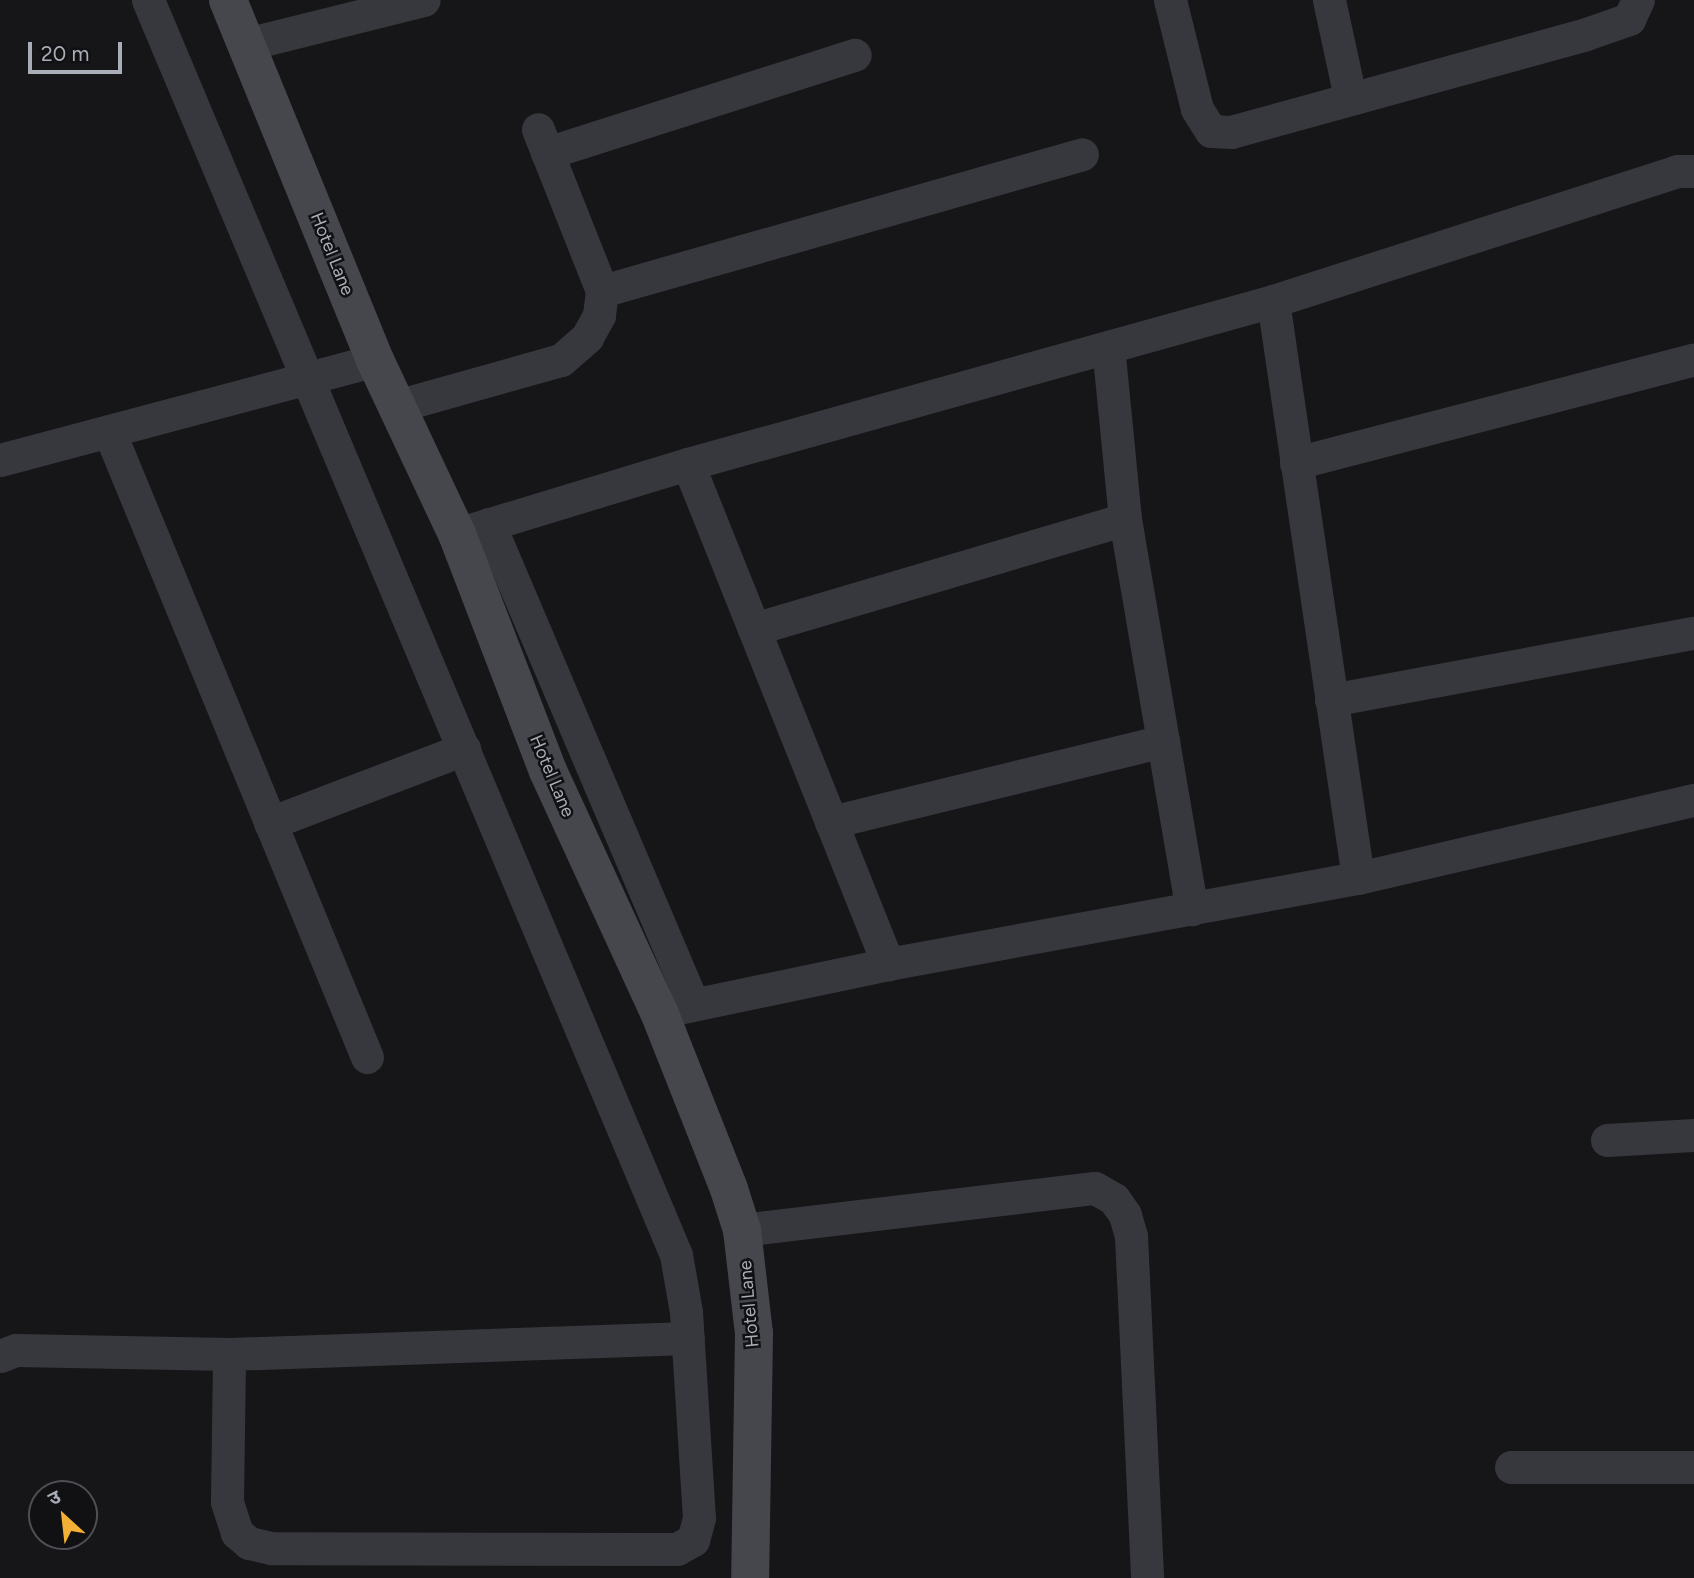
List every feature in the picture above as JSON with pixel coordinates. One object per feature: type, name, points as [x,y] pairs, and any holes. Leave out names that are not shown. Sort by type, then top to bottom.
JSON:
[{"type":"street","points":[[148,0],[311,377],[602,1088],[645,1174],[676,1255],[688,1338],[699,1518],[693,1540],[677,1549],[630,1564],[286,1563],[248,1544],[237,1532],[227,1502],[229,1354]]},
{"type":"street","name":"Hotel Lane","points":[[228,0],[247,44],[364,363],[397,406],[473,529],[548,771],[676,1008],[742,1230],[754,1333],[750,1578]]},
{"type":"street","points":[[247,44],[424,0]]},
{"type":"street","points":[[1170,0],[1197,109],[1211,131],[1231,132],[1586,34],[1629,19],[1638,0]]},
{"type":"street","points":[[1329,0],[1350,97]]},
{"type":"street","points":[[397,406],[561,360],[587,337],[599,314],[602,291],[543,141],[855,55]]},
{"type":"street","points":[[602,291],[1082,153]]},
{"type":"street","points":[[473,529],[688,464],[1273,301],[1677,171],[1694,171]]},
{"type":"street","points":[[1273,301],[1358,878]]},
{"type":"street","points":[[1108,347],[1125,519],[1192,909]]},
{"type":"street","points":[[1296,463],[1694,359]]},
{"type":"street","points":[[0,460],[364,363]]},
{"type":"street","points":[[108,431],[366,1057]]},
{"type":"street","points":[[688,464],[888,964]]},
{"type":"street","points":[[754,628],[1125,519]]},
{"type":"street","points":[[1331,700],[1694,633]]},
{"type":"street","points":[[831,822],[1163,741]]},
{"type":"street","points":[[270,823],[464,749]]},
{"type":"street","points":[[676,1008],[888,964],[1358,878],[1694,800]]},
{"type":"street","points":[[1606,1140],[1694,1135]]},
{"type":"street","points":[[742,1230],[1095,1188],[1114,1199],[1125,1215],[1131,1236],[1147,1578]]},
{"type":"street","points":[[0,1356],[16,1350],[229,1354],[688,1338]]},
{"type":"street","points":[[1511,1468],[1694,1467]]}]
